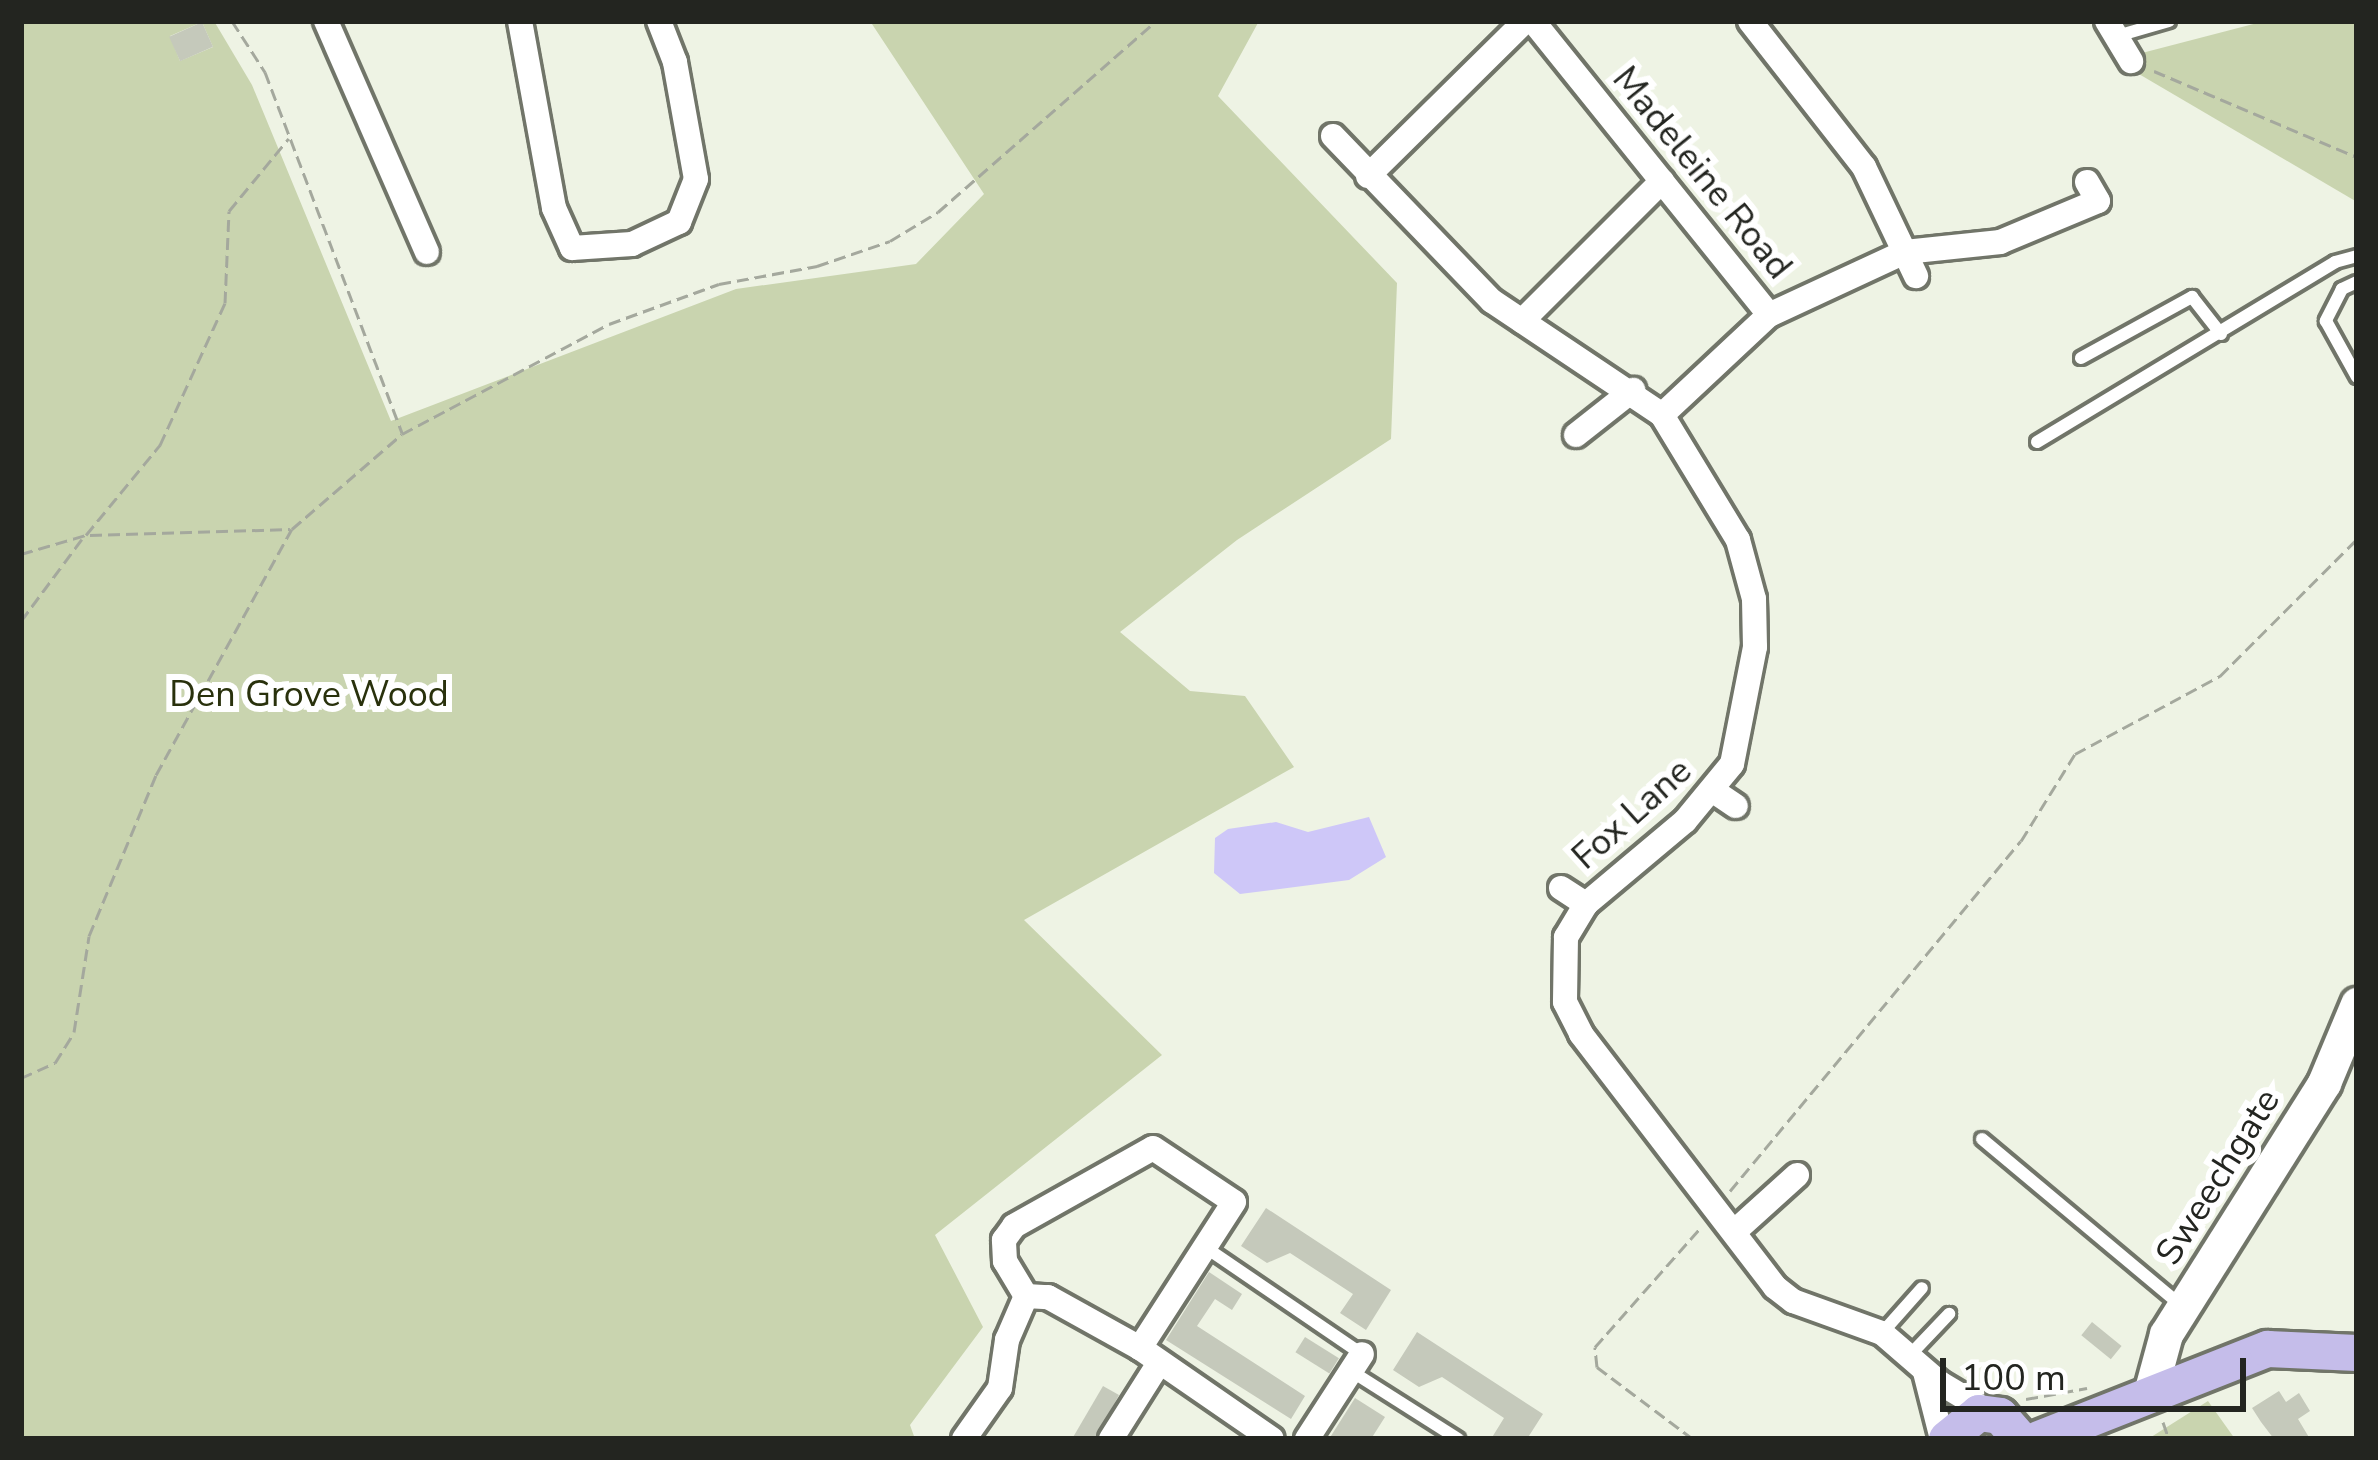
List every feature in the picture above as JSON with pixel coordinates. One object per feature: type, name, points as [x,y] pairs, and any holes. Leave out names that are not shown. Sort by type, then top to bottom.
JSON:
[{"type":"main road","points":[[1945,1439],[1969,1416],[2007,1417],[2150,1393],[2268,1349],[2357,1353]]},
{"type":"main road","points":[[2039,1439],[2087,1401]]},
{"type":"street","points":[[326,21],[427,252]]},
{"type":"street","points":[[520,21],[554,208],[572,248],[632,244],[679,222],[696,179],[675,62],[659,21]]},
{"type":"street","points":[[1369,176],[1529,21]]},
{"type":"street","name":"Madeleine Road","points":[[1529,21],[1769,314]]},
{"type":"street","points":[[1763,26],[1864,167],[1916,277]]},
{"type":"street","points":[[2111,29],[2132,61]]},
{"type":"street","name":"Fox Lane","points":[[1333,136],[1492,302],[1633,391],[1662,415],[1738,540],[1754,599],[1743,720],[1726,799],[1624,882],[1586,904],[1566,937],[1564,1002],[1713,1212],[1793,1301],[1882,1333],[1917,1363],[2007,1417]]},
{"type":"street","points":[[1522,321],[1662,181]]},
{"type":"street","points":[[1662,415],[1769,314],[1906,252],[2000,242],[2098,201],[2087,182]]},
{"type":"street","points":[[1576,435],[1633,391]]},
{"type":"street","points":[[1561,888],[1586,904]]},
{"type":"street","name":"Sweechgate","points":[[2150,1393],[2166,1334],[2324,1083],[2357,1004]]},
{"type":"street","points":[[1026,1296],[1005,1261],[1004,1240],[1014,1226],[1142,1148],[1234,1202],[1205,1247],[1111,1439]]},
{"type":"street","points":[[1735,1232],[1797,1175]]},
{"type":"street","points":[[1026,1296],[1048,1297],[1150,1356],[1272,1439]]},
{"type":"street","points":[[964,1439],[1000,1388],[1007,1340],[1026,1296]]},
{"type":"street","points":[[1307,1439],[1357,1362]]},
{"type":"street","points":[[1917,1363],[1945,1439]]},
{"type":"lane","points":[[2111,29],[2169,21]]},
{"type":"lane","points":[[2037,442],[2335,262],[2357,256]]},
{"type":"lane","points":[[2357,282],[2342,289],[2326,321],[2357,377]]},
{"type":"lane","points":[[2081,358],[2192,297],[2221,334]]},
{"type":"lane","points":[[1982,1139],[2183,1306]]},
{"type":"lane","points":[[1205,1247],[1458,1439]]},
{"type":"lane","points":[[1882,1333],[1922,1288]]},
{"type":"lane","points":[[1917,1363],[1949,1314]]},
{"type":"path","points":[[232,21],[265,72],[402,434]]},
{"type":"path","points":[[21,1078],[55,1063],[74,1032],[88,936],[156,775],[292,529],[402,434],[609,324],[719,284],[817,266],[890,241],[938,212],[1156,21]]},
{"type":"path","points":[[2132,61],[2357,157]]},
{"type":"path","points":[[21,621],[160,446],[225,303],[229,211],[289,138]]},
{"type":"path","points":[[21,554],[86,535],[292,529]]},
{"type":"path","points":[[1693,1439],[1597,1366],[1594,1347],[1713,1212],[2021,841],[2074,754],[2220,676],[2357,539]]},
{"type":"path","points":[[2007,1417],[2087,1401]]},
{"type":"green space","name":"Den Grove Wood","points":[[21,21],[214,21],[252,85],[391,421],[736,289],[916,264],[984,194],[870,21],[1259,21],[1218,96],[1397,283],[1391,439],[1237,540],[1120,632],[1190,691],[1245,696],[1294,767],[1024,920],[1162,1055],[935,1235],[983,1327],[910,1425],[915,1439],[21,1439]],"holes":[[[202,22],[213,47],[180,61],[170,36]]]},
{"type":"green space","points":[[2265,21],[2357,21],[2357,202],[2115,60]]},
{"type":"green space","points":[[2208,1401],[2235,1439],[2148,1439]]},
{"type":"shaded area","points":[[1369,817],[1386,857],[1349,880],[1240,894],[1214,873],[1215,838],[1228,829],[1276,822],[1308,832]]},
{"type":"building","points":[[202,22],[213,47],[180,61],[169,37]]},
{"type":"building","points":[[1266,1208],[1391,1290],[1366,1330],[1340,1313],[1353,1294],[1290,1253],[1267,1263],[1241,1246]]},
{"type":"building","points":[[1209,1272],[1242,1294],[1232,1310],[1215,1299],[1197,1326],[1305,1396],[1291,1419],[1166,1340]]},
{"type":"building","points":[[2092,1322],[2122,1346],[2111,1359],[2081,1335]]},
{"type":"building","points":[[1417,1332],[1543,1414],[1527,1439],[1491,1439],[1504,1418],[1442,1377],[1419,1387],[1393,1370]]},
{"type":"building","points":[[1305,1337],[1339,1358],[1329,1373],[1295,1352]]},
{"type":"building","points":[[1103,1386],[1119,1395],[1095,1439],[1072,1439]]},
{"type":"building","points":[[2279,1391],[2286,1402],[2299,1393],[2310,1411],[2298,1419],[2310,1439],[2274,1439],[2261,1422],[2252,1408]]},
{"type":"building","points":[[1355,1398],[1385,1417],[1371,1439],[1329,1439]]}]
